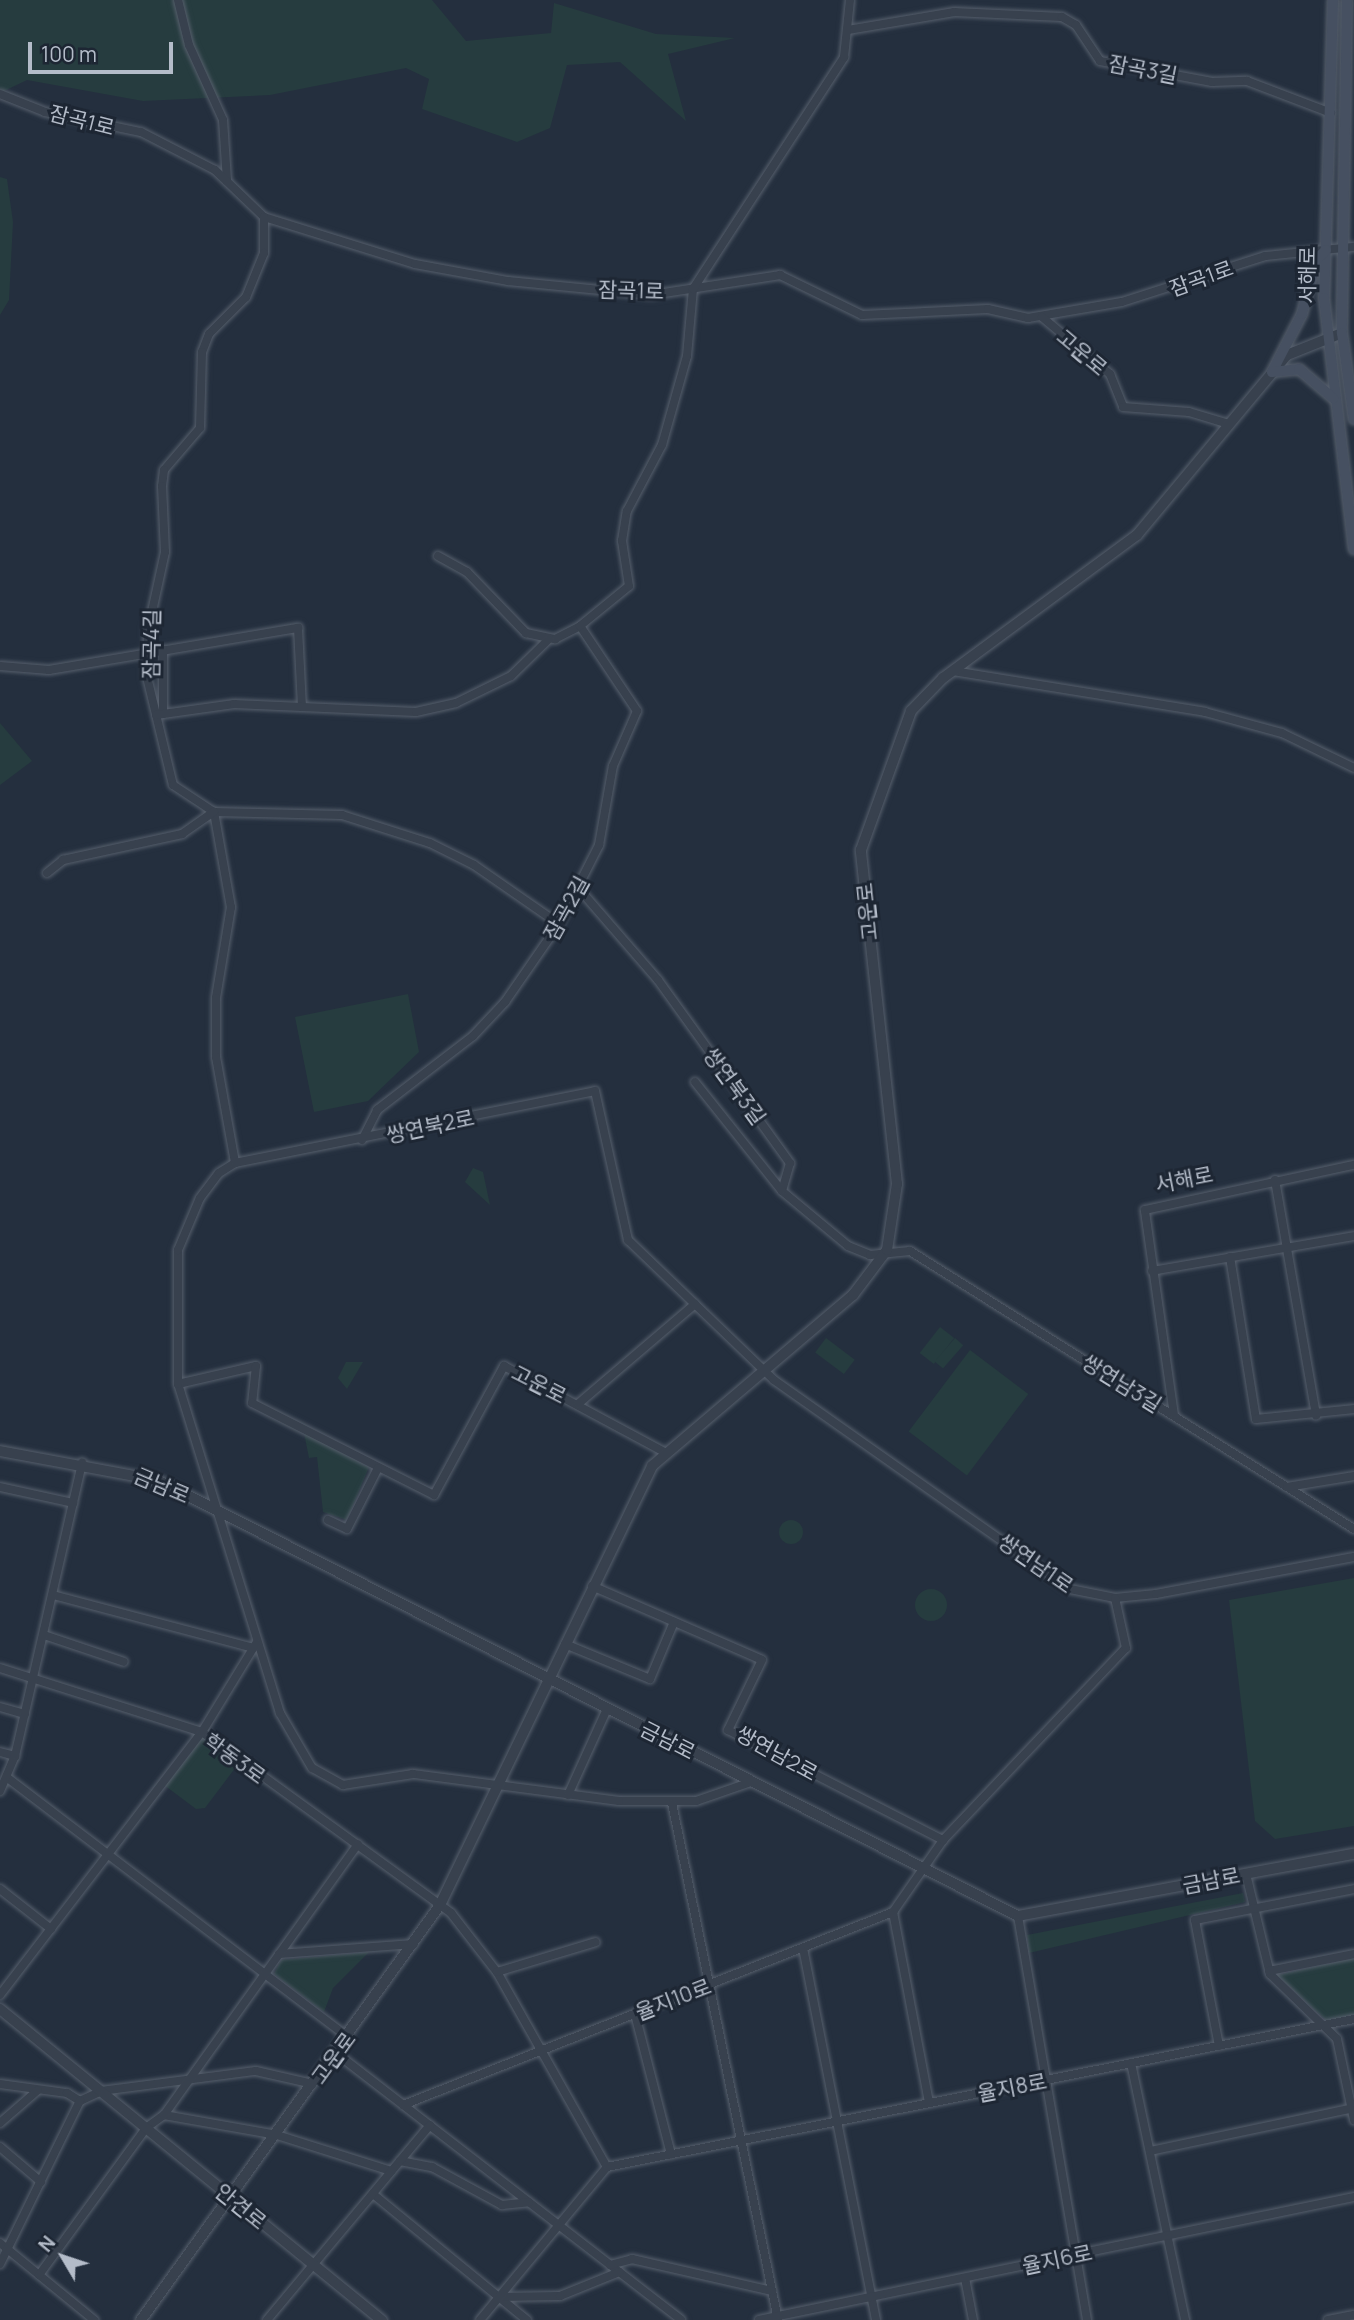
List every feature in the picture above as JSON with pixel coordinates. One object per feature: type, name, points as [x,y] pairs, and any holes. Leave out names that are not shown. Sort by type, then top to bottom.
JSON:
[{"type":"main road","name":"서해로","points":[[1334,0],[1326,250],[1327,337],[1354,550]]},
{"type":"main road","name":"서해로","points":[[1347,0],[1348,247],[1342,333],[1354,419]]},
{"type":"main road","points":[[1272,372],[1302,314],[1315,260],[1326,250]]},
{"type":"main road","points":[[1272,372],[1299,369],[1333,398]]},
{"type":"street","points":[[178,0],[189,45],[223,120],[228,181]]},
{"type":"street","points":[[163,650],[160,714],[234,704],[302,707],[363,714],[456,703],[511,676],[548,640],[580,626],[629,586],[622,541],[627,511],[662,445],[687,356],[693,289],[844,57],[850,0]]},
{"type":"street","name":"잠곡3길","points":[[848,30],[954,12],[1062,17],[1076,24],[1100,61],[1212,82],[1247,81],[1331,113]]},
{"type":"street","name":"잠곡1로","points":[[0,94],[45,112],[141,132],[228,181],[264,217],[415,264],[509,281],[651,295],[780,275],[862,315],[937,308],[1042,317],[1175,288],[1265,256],[1348,247]]},
{"type":"street","name":"잠곡4길","points":[[214,812],[173,785],[160,714],[147,677],[151,652],[148,630],[165,552],[164,470],[200,428],[202,352],[209,334],[246,298],[264,253],[264,217]]},
{"type":"street","name":"고운로","points":[[1042,317],[1110,374],[1124,407],[1189,412],[1229,424]]},
{"type":"street","name":"고운로","points":[[141,2320],[348,2037],[440,1905],[643,1480],[666,1453],[858,1291],[886,1252],[897,1184],[861,850],[908,717],[953,671],[1129,542],[1272,372],[1298,347],[1342,333]]},
{"type":"street","points":[[438,556],[467,572],[512,625],[548,640]]},
{"type":"street","name":"잠곡2길","points":[[362,1140],[377,1110],[474,1036],[505,1002],[559,924],[579,890],[599,845],[613,766],[636,711],[580,626]]},
{"type":"street","points":[[0,666],[49,670],[298,628],[302,707]]},
{"type":"street","points":[[953,671],[1205,712],[1282,733],[1354,768]]},
{"type":"street","points":[[214,812],[231,907],[216,998],[216,1056],[234,1163],[208,1185],[180,1242],[178,1384],[212,1508],[255,1645],[285,1725],[326,1779],[350,1786],[413,1774],[501,1782],[568,1795],[619,1801],[672,1803],[703,1800],[751,1782]]},
{"type":"street","points":[[47,873],[63,860],[182,834],[214,812],[342,815],[379,826],[474,865],[559,924]]},
{"type":"street","name":"쌍연북3길","points":[[579,890],[658,980],[790,1163],[782,1191]]},
{"type":"street","points":[[695,1082],[782,1191],[853,1249],[886,1252]]},
{"type":"street","name":"쌍연북2로","points":[[234,1163],[362,1140],[595,1091],[628,1240],[695,1304]]},
{"type":"street","name":"서해로","points":[[1174,1415],[1143,1216],[1148,1206],[1354,1165]]},
{"type":"street","points":[[1275,1180],[1316,1415]]},
{"type":"street","points":[[1152,1271],[1354,1236]]},
{"type":"street","name":"쌍연남3길","points":[[886,1252],[910,1251],[1354,1528]]},
{"type":"street","points":[[1230,1257],[1254,1415],[1263,1422],[1354,1409]]},
{"type":"street","points":[[578,1404],[695,1304]]},
{"type":"street","name":"쌍연남1로","points":[[695,1304],[764,1372],[1070,1589],[1115,1598],[1238,1582],[1354,1557]]},
{"type":"street","points":[[178,1384],[256,1366],[252,1403],[378,1468],[347,1529],[328,1520]]},
{"type":"street","name":"고운로","points":[[378,1468],[434,1495],[504,1366],[666,1453]]},
{"type":"street","name":"금남로","points":[[0,1451],[139,1473],[1018,1916],[1354,1854]]},
{"type":"street","points":[[0,1791],[9,1780],[15,1756],[82,1463]]},
{"type":"street","points":[[1287,1487],[1354,1476]]},
{"type":"street","points":[[0,1486],[73,1503]]},
{"type":"street","name":"쌍연남2로","points":[[592,1586],[762,1660],[728,1730],[943,1840]]},
{"type":"street","points":[[53,1595],[255,1645]]},
{"type":"street","points":[[929,2103],[894,1912],[943,1840],[1126,1648],[1115,1598]]},
{"type":"street","points":[[565,1644],[650,1679],[674,1622]]},
{"type":"street","points":[[44,1635],[124,1662]]},
{"type":"street","points":[[0,1995],[202,1732],[255,1645]]},
{"type":"street","name":"학동3로","points":[[0,1668],[202,1732],[440,1905],[497,1972],[607,2167]]},
{"type":"street","points":[[0,1707],[25,1714]]},
{"type":"street","points":[[568,1795],[607,1709]]},
{"type":"street","points":[[0,1752],[15,1756]]},
{"type":"street","points":[[9,1780],[107,1857],[266,1973],[348,2037]]},
{"type":"street","points":[[672,1803],[778,2318]]},
{"type":"street","points":[[39,2275],[146,2129],[164,2115],[358,1844]]},
{"type":"street","points":[[1246,1874],[1269,1971],[1326,2025],[1340,2046],[1354,2120]]},
{"type":"street","points":[[0,1889],[51,1929]]},
{"type":"street","points":[[1219,2046],[1195,1920],[1354,1889]]},
{"type":"street","name":"율지10로","points":[[403,2105],[894,1912]]},
{"type":"street","points":[[1018,1916],[1087,2320]]},
{"type":"street","points":[[497,1972],[596,1942]]},
{"type":"street","points":[[279,1955],[414,1944]]},
{"type":"street","points":[[803,1948],[876,2320]]},
{"type":"street","points":[[1269,1971],[1354,1954]]},
{"type":"street","name":"안견로","points":[[0,2009],[382,2320]]},
{"type":"street","points":[[635,2014],[671,2154]]},
{"type":"street","name":"율지8로","points":[[607,2167],[1354,2019]]},
{"type":"street","points":[[336,2053],[681,2320]]},
{"type":"street","points":[[1131,2063],[1185,2320]]},
{"type":"street","points":[[0,2264],[3,2246],[41,2182],[80,2101],[101,2091],[192,2076],[256,2071],[313,2084]]},
{"type":"street","points":[[0,2084],[80,2101]]},
{"type":"street","points":[[0,2123],[38,2090]]},
{"type":"street","points":[[1150,2151],[1353,2108]]},
{"type":"street","points":[[164,2115],[276,2135],[391,2171]]},
{"type":"street","points":[[267,2320],[430,2125]]},
{"type":"street","points":[[0,2147],[41,2182]]},
{"type":"street","points":[[400,2161],[432,2167],[502,2205],[529,2202]]},
{"type":"street","points":[[480,2320],[607,2167]]},
{"type":"street","points":[[373,2194],[527,2320]]},
{"type":"street","name":"율지6로","points":[[759,2320],[1354,2197]]},
{"type":"street","points":[[3,2246],[94,2320]]},
{"type":"street","points":[[610,2265],[632,2259],[772,2291]]},
{"type":"street","points":[[499,2297],[560,2296],[619,2272]]},
{"type":"street","points":[[965,2278],[973,2320]]},
{"type":"street","points":[[1328,2320],[1354,2315]]},
{"type":"green space","points":[[0,0],[432,0],[466,41],[551,33],[554,3],[656,34],[735,38],[668,54],[686,121],[620,62],[567,65],[550,128],[517,142],[422,109],[429,79],[406,68],[270,95],[143,101],[27,80],[0,93]]},
{"type":"green space","points":[[0,177],[7,179],[13,222],[9,300],[0,315]]},
{"type":"green space","points":[[0,723],[32,761],[0,785]]},
{"type":"green space","points":[[408,994],[419,1052],[368,1101],[314,1112],[295,1017]]},
{"type":"green space","points":[[473,1168],[483,1172],[490,1205],[465,1182]]},
{"type":"green space","points":[[940,1327],[954,1338],[934,1364],[920,1353]]},
{"type":"green space","points":[[826,1338],[855,1360],[844,1374],[815,1352]]},
{"type":"green space","points":[[955,1338],[963,1345],[943,1369],[935,1361]]},
{"type":"green space","points":[[970,1350],[1028,1394],[967,1475],[909,1431]]},
{"type":"green space","points":[[346,1362],[363,1362],[347,1389],[338,1378]]},
{"type":"green space","points":[[304,1433],[369,1467],[347,1520],[323,1512],[317,1457],[309,1458]]},
{"type":"green space","points":[[791,1520],[800,1523],[803,1532],[800,1541],[791,1544],[782,1541],[779,1532],[782,1523]]},
{"type":"green space","points":[[1354,1578],[1354,1826],[1275,1839],[1255,1821],[1229,1600]]},
{"type":"green space","points":[[931,1589],[942,1594],[947,1605],[942,1616],[931,1621],[920,1616],[915,1605],[920,1594]]},
{"type":"green space","points":[[202,1735],[239,1763],[205,1808],[196,1809],[164,1785]]},
{"type":"green space","points":[[1243,1893],[1245,1902],[1029,1953],[1027,1935]]},
{"type":"green space","points":[[369,1952],[333,1988],[324,2012],[274,1974],[281,1960]]},
{"type":"green space","points":[[1354,1958],[1354,2017],[1329,2023],[1277,1975]]}]
